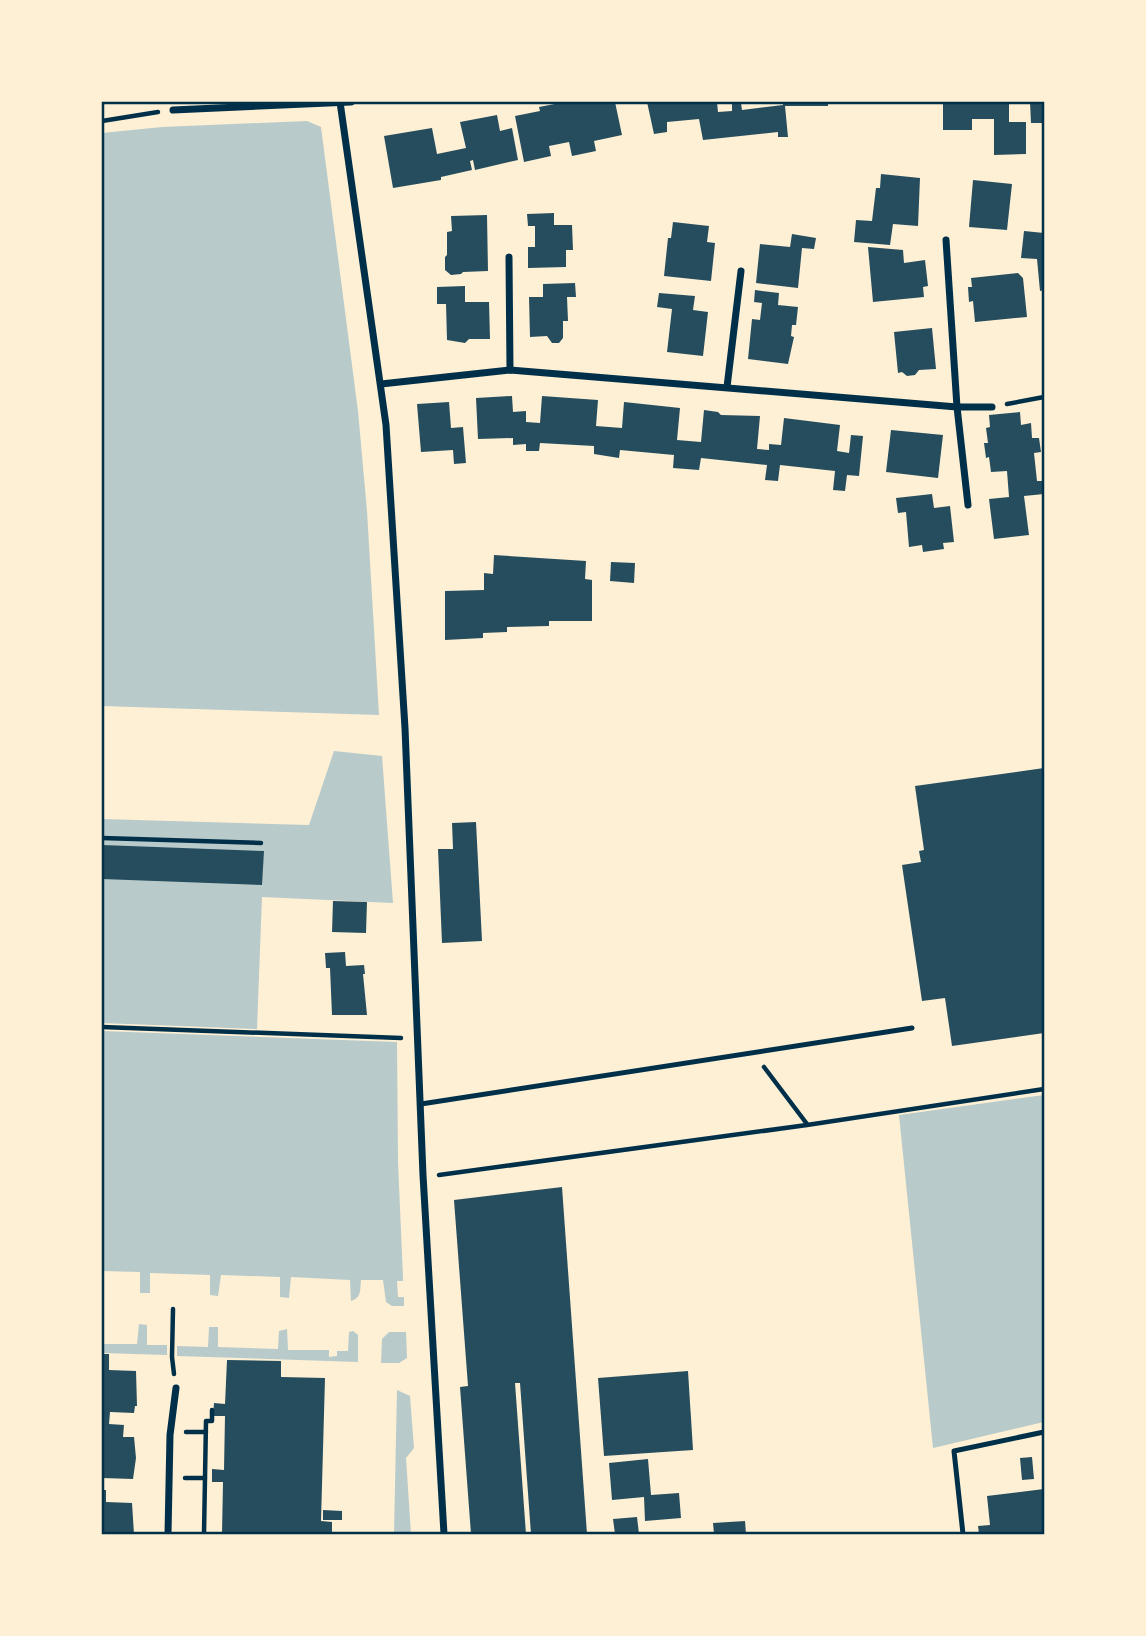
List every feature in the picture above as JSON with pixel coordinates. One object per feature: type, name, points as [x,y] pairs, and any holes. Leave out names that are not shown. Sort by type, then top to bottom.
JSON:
[{"type":"street","points":[[340,102],[381,384],[405,728],[423,1175],[444,1535]]},
{"type":"street","points":[[173,110],[351,102]]},
{"type":"street","points":[[946,240],[957,407],[968,505]]},
{"type":"street","points":[[509,257],[510,370]]},
{"type":"street","points":[[727,387],[741,271]]},
{"type":"street","points":[[381,384],[510,370],[957,407],[992,407]]},
{"type":"street","points":[[168,1535],[170,1435],[176,1388]]},
{"type":"lane","points":[[421,1104],[912,1028]]},
{"type":"lane","points":[[963,1535],[954,1451],[1045,1432]]},
{"type":"path","points":[[102,121],[173,110]]},
{"type":"path","points":[[992,407],[1045,397]]},
{"type":"path","points":[[102,838],[261,843]]},
{"type":"path","points":[[102,1027],[419,1039]]},
{"type":"path","points":[[753,1053],[807,1125]]},
{"type":"path","points":[[423,1175],[452,1174],[807,1125],[1045,1088]]},
{"type":"path","points":[[173,1309],[172,1357],[176,1388]]},
{"type":"path","points":[[204,1535],[206,1420],[212,1421],[212,1410]]},
{"type":"shaded area","points":[[307,121],[321,127],[358,411],[379,715],[102,706],[102,133],[162,127]]},
{"type":"shaded area","points":[[334,751],[382,756],[393,903],[262,897],[257,1029],[102,1023],[102,819],[309,825]]},
{"type":"shaded area","points":[[102,1031],[397,1042],[403,1281],[397,1281],[398,1297],[404,1297],[404,1306],[392,1306],[386,1302],[383,1280],[361,1280],[359,1295],[351,1301],[350,1280],[291,1277],[289,1298],[280,1297],[280,1277],[221,1275],[218,1296],[210,1295],[210,1275],[150,1273],[150,1293],[140,1293],[140,1272],[102,1271]]},
{"type":"shaded area","points":[[1044,1095],[1044,1422],[933,1448],[899,1115]]},
{"type":"shaded area","points":[[139,1324],[147,1325],[147,1345],[167,1345],[167,1355],[102,1353],[102,1344],[137,1344]]},
{"type":"shaded area","points":[[209,1327],[218,1327],[218,1347],[278,1349],[279,1331],[287,1329],[288,1350],[329,1350],[329,1357],[337,1356],[337,1351],[348,1351],[349,1332],[353,1331],[358,1335],[358,1362],[177,1356],[177,1346],[208,1347]]},
{"type":"shaded area","points":[[389,1332],[406,1332],[407,1358],[399,1363],[381,1363],[382,1339]]},
{"type":"shaded area","points":[[397,1390],[410,1396],[414,1448],[406,1458],[411,1534],[394,1534]]},
{"type":"building","points":[[565,102],[615,102],[622,135],[594,141],[596,151],[572,156],[569,142],[549,146],[551,156],[524,162],[515,116],[540,111],[539,107]]},
{"type":"building","points":[[647,102],[717,102],[718,112],[732,111],[732,104],[741,103],[742,110],[783,105],[783,102],[828,102],[828,106],[785,106],[788,137],[778,137],[778,132],[703,140],[699,119],[667,122],[667,132],[654,134]]},
{"type":"building","points":[[943,102],[1009,103],[1009,122],[1026,122],[1026,154],[994,155],[994,119],[972,119],[972,130],[943,130]]},
{"type":"building","points":[[1030,102],[1044,102],[1044,123],[1031,123]]},
{"type":"building","points":[[497,115],[500,131],[512,128],[518,160],[475,170],[473,160],[470,161],[472,170],[441,177],[441,180],[393,188],[384,136],[432,128],[437,154],[466,148],[460,122]]},
{"type":"building","points":[[881,174],[920,178],[918,226],[893,224],[890,245],[854,242],[856,220],[872,221],[876,188],[880,188]]},
{"type":"building","points":[[973,180],[1012,184],[1007,230],[969,227]]},
{"type":"building","points":[[554,213],[554,225],[572,225],[573,250],[566,250],[566,267],[528,268],[528,247],[535,247],[535,226],[528,226],[527,214]]},
{"type":"building","points":[[487,215],[488,271],[451,275],[445,270],[445,257],[447,232],[452,231],[451,216]]},
{"type":"building","points":[[673,222],[709,226],[707,242],[715,243],[711,281],[664,276],[668,238],[671,238]]},
{"type":"building","points":[[1024,231],[1044,233],[1044,290],[1040,291],[1037,259],[1021,258]]},
{"type":"building","points":[[792,234],[816,238],[814,249],[802,248],[798,288],[756,283],[760,244],[790,247]]},
{"type":"building","points":[[868,247],[903,250],[904,263],[925,260],[928,286],[923,287],[924,297],[873,302]]},
{"type":"building","points":[[1018,273],[1023,278],[1027,317],[975,322],[973,301],[969,302],[968,287],[972,287],[971,278]]},
{"type":"building","points":[[575,283],[576,297],[567,297],[568,321],[563,321],[563,338],[559,343],[552,343],[547,336],[530,337],[529,297],[543,297],[543,284]]},
{"type":"building","points":[[465,286],[465,302],[489,302],[490,339],[469,339],[465,343],[447,340],[446,304],[437,304],[437,287]]},
{"type":"building","points":[[755,290],[779,293],[778,305],[798,307],[796,325],[792,325],[791,336],[794,337],[788,364],[748,359],[752,319],[760,320],[762,303],[754,302]]},
{"type":"building","points":[[659,293],[695,296],[693,310],[708,312],[703,356],[667,352],[672,309],[657,307]]},
{"type":"building","points":[[932,328],[936,369],[919,370],[915,375],[907,376],[902,372],[898,373],[894,332]]},
{"type":"building","points":[[512,396],[513,412],[526,411],[526,422],[540,423],[542,396],[598,400],[596,426],[622,428],[624,402],[680,408],[677,440],[701,442],[704,410],[721,415],[760,416],[757,449],[769,450],[769,444],[781,445],[784,418],[840,425],[837,451],[849,453],[851,435],[863,436],[859,476],[847,475],[845,491],[833,490],[835,471],[780,465],[778,481],[765,480],[767,465],[701,458],[699,470],[673,468],[674,455],[620,450],[619,458],[594,454],[594,446],[540,443],[539,451],[526,451],[526,444],[513,445],[513,438],[478,439],[476,398]]},
{"type":"building","points":[[449,402],[451,428],[463,427],[466,463],[454,464],[453,450],[421,452],[417,404]]},
{"type":"building","points":[[1020,412],[1021,425],[1031,423],[1032,438],[1039,438],[1041,452],[1034,453],[1037,481],[1044,481],[1044,494],[1024,496],[1029,535],[994,539],[989,499],[1009,497],[1007,471],[991,472],[989,457],[986,458],[986,428],[990,427],[989,415]]},
{"type":"building","points":[[891,430],[943,435],[938,478],[886,472]]},
{"type":"building","points":[[932,494],[934,508],[950,506],[954,542],[943,543],[944,549],[923,552],[922,545],[909,547],[906,512],[898,513],[896,498]]},
{"type":"building","points":[[494,555],[586,561],[585,579],[592,580],[592,621],[549,621],[549,626],[507,627],[507,632],[483,633],[483,638],[445,640],[445,591],[484,590],[484,573],[493,574]]},
{"type":"building","points":[[611,562],[635,563],[634,583],[610,581]]},
{"type":"building","points":[[1044,768],[1044,1033],[952,1046],[945,998],[922,1001],[902,865],[921,862],[919,851],[924,850],[915,786]]},
{"type":"building","points":[[476,822],[482,941],[442,943],[438,849],[453,849],[452,823]]},
{"type":"building","points":[[102,845],[264,851],[262,885],[102,879]]},
{"type":"building","points":[[333,901],[367,902],[366,933],[332,932]]},
{"type":"building","points":[[345,952],[346,966],[364,965],[367,1015],[332,1015],[330,968],[326,968],[325,953]]},
{"type":"building","points":[[562,1187],[587,1534],[531,1534],[520,1383],[515,1383],[526,1534],[471,1534],[460,1387],[468,1386],[454,1200]]},
{"type":"building","points":[[102,1354],[109,1354],[109,1370],[136,1371],[137,1406],[134,1413],[110,1412],[109,1424],[124,1425],[123,1437],[134,1437],[136,1458],[133,1479],[102,1478]]},
{"type":"building","points":[[227,1360],[281,1361],[281,1377],[325,1378],[321,1521],[332,1522],[332,1534],[222,1534],[223,1482],[212,1482],[212,1469],[224,1470],[225,1416],[213,1416],[214,1403],[225,1404]]},
{"type":"building","points":[[688,1371],[693,1450],[604,1456],[598,1378]]},
{"type":"building","points":[[1032,1457],[1034,1479],[1022,1480],[1020,1458]]},
{"type":"building","points":[[648,1459],[651,1495],[679,1493],[681,1518],[645,1521],[644,1497],[612,1500],[609,1463]]},
{"type":"building","points":[[1044,1489],[1044,1534],[979,1534],[978,1526],[990,1525],[987,1496]]},
{"type":"building","points":[[102,1490],[106,1490],[106,1502],[132,1503],[134,1534],[102,1534]]},
{"type":"building","points":[[323,1510],[342,1511],[342,1520],[323,1520]]},
{"type":"building","points":[[637,1517],[639,1534],[615,1534],[613,1519]]},
{"type":"building","points":[[745,1521],[746,1534],[714,1534],[713,1523]]}]
